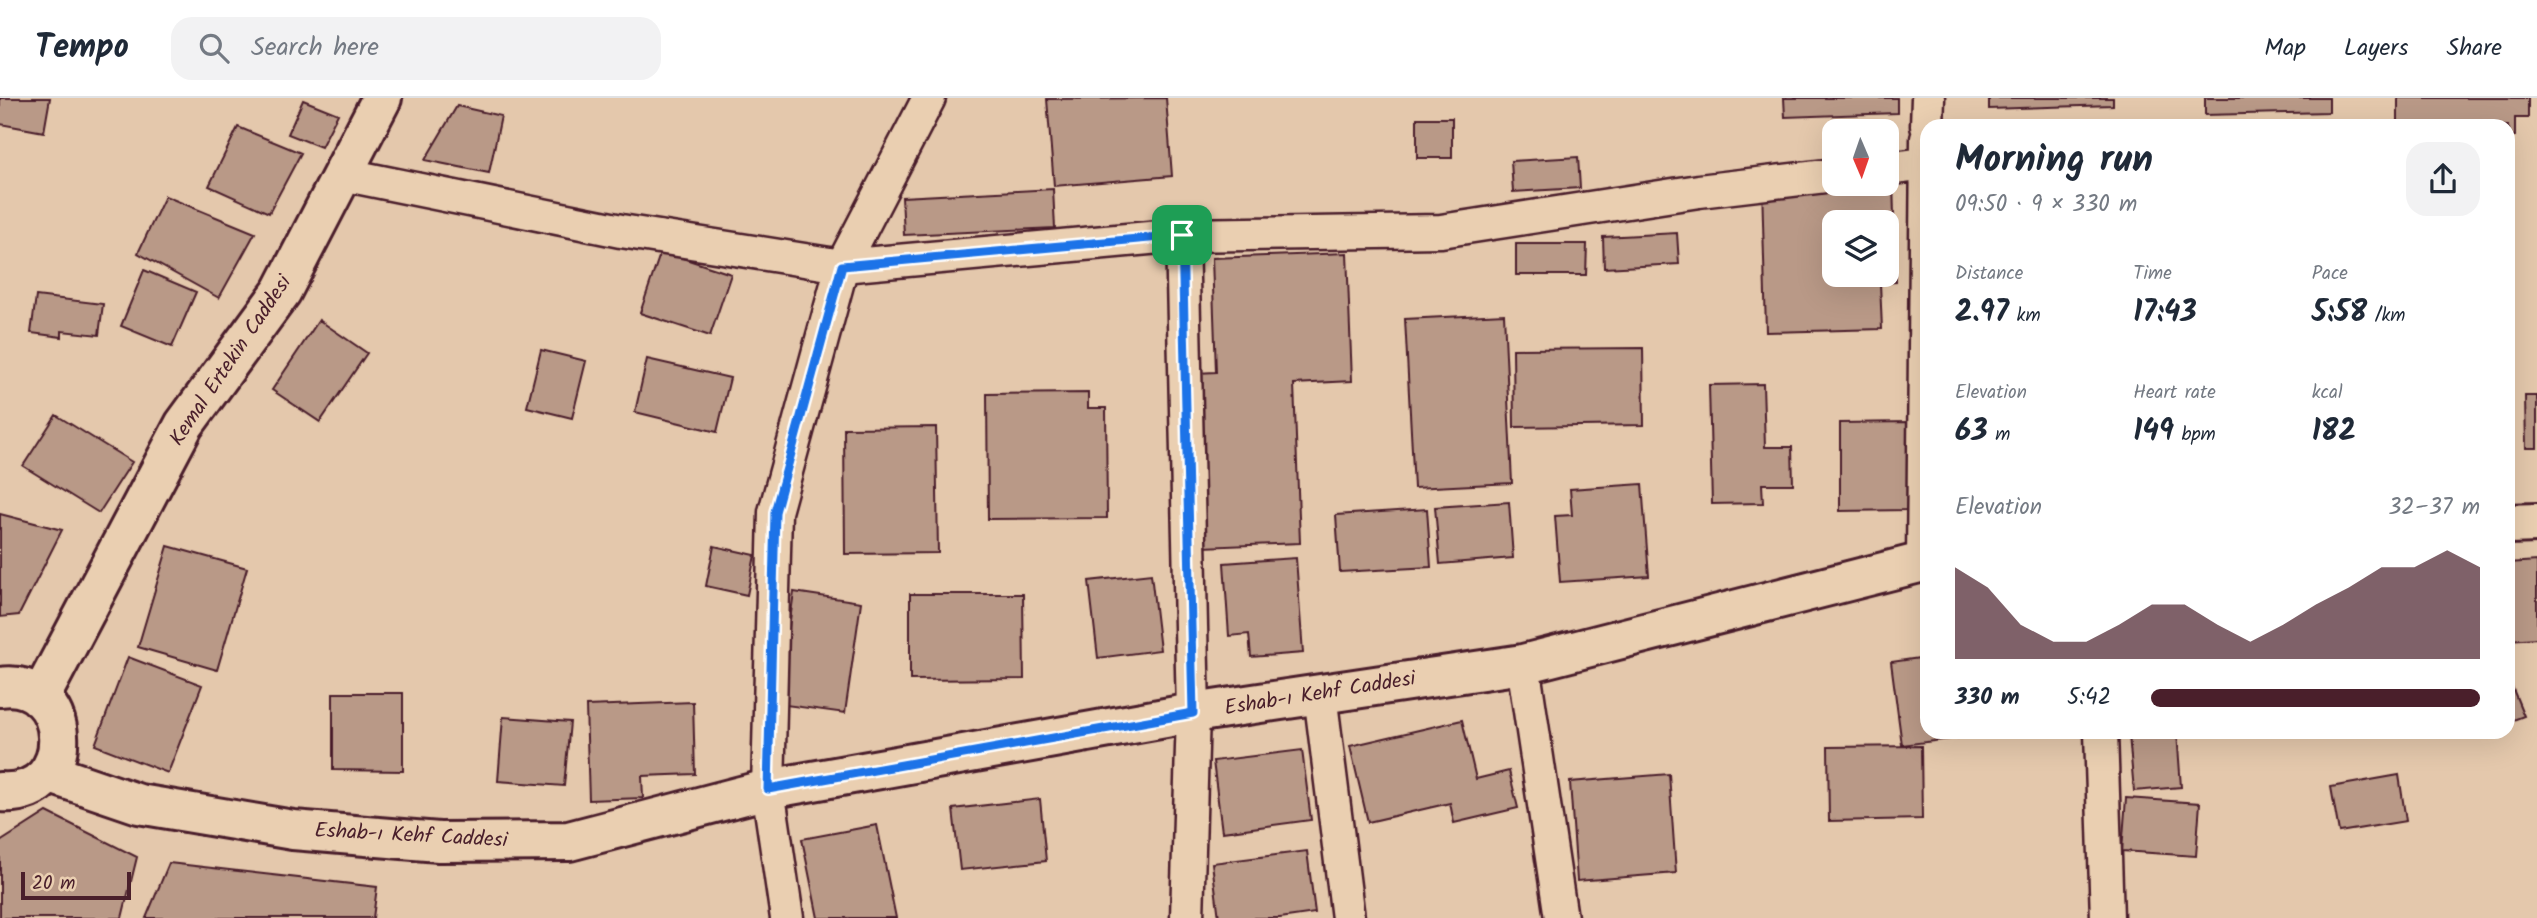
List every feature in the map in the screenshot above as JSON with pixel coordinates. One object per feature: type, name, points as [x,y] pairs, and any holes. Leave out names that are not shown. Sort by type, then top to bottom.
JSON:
[{"type":"street","name":"Kemal Ertekin Caddesi","points":[[40,698],[184,425],[282,291],[382,98]]},
{"type":"street","points":[[787,918],[768,789],[775,512],[842,266],[929,98]]},
{"type":"street","points":[[1927,119],[1928,98]]},
{"type":"street","points":[[1899,167],[1920,165]]},
{"type":"street","points":[[342,174],[621,231],[842,266],[1182,235],[1441,231],[1699,191],[1822,176]]},
{"type":"street","points":[[1182,235],[1193,713],[1187,918]]},
{"type":"street","points":[[2515,524],[2537,523]]},
{"type":"street","name":"Eshab-ı Kehf Caddesi","points":[[48,773],[139,804],[293,830],[439,842],[569,841],[768,789],[1193,713],[1523,664],[1920,562]]},
{"type":"street","points":[[1523,664],[1561,918]]},
{"type":"street","points":[[0,687],[24,689],[40,698],[51,710],[58,725],[60,742],[56,759],[48,773],[36,784],[13,793],[0,792]]},
{"type":"street","points":[[1320,694],[1348,918]]},
{"type":"street","points":[[2101,739],[2107,918]]},
{"type":"building","points":[[0,98],[50,98],[44,132],[0,124]]},
{"type":"building","points":[[1166,98],[1172,176],[1054,186],[1047,99]]},
{"type":"building","points":[[1784,98],[1897,98],[1897,113],[1785,117]]},
{"type":"building","points":[[1989,98],[2113,98],[2113,105],[1989,109]]},
{"type":"building","points":[[2205,98],[2329,98],[2329,112],[2205,115]]},
{"type":"building","points":[[2398,98],[2528,98],[2528,118],[2398,119]]},
{"type":"building","points":[[303,100],[338,114],[321,147],[288,134]]},
{"type":"building","points":[[457,106],[501,116],[489,173],[425,160]]},
{"type":"building","points":[[1417,118],[1452,118],[1452,158],[1417,158]]},
{"type":"building","points":[[238,127],[301,153],[269,213],[209,186]]},
{"type":"building","points":[[1578,157],[1580,188],[1513,192],[1511,161]]},
{"type":"building","points":[[1822,184],[1822,196],[1893,196],[1894,210],[1822,210],[1822,287],[1880,287],[1882,329],[1766,332],[1762,185]]},
{"type":"building","points":[[1053,189],[1055,228],[904,235],[902,197]]},
{"type":"building","points":[[165,196],[255,233],[219,298],[138,253]]},
{"type":"building","points":[[1677,233],[1679,264],[1604,268],[1603,237]]},
{"type":"building","points":[[1516,244],[1587,244],[1586,275],[1516,275]]},
{"type":"building","points":[[661,251],[731,274],[710,336],[640,313]]},
{"type":"building","points":[[1347,253],[1352,381],[1294,384],[1300,543],[1203,547],[1196,373],[1216,372],[1212,258]]},
{"type":"building","points":[[144,270],[196,292],[172,347],[121,326]]},
{"type":"building","points":[[36,296],[103,304],[99,335],[62,331],[62,337],[31,333]]},
{"type":"building","points":[[1504,314],[1512,483],[1414,488],[1405,319]]},
{"type":"building","points":[[319,320],[367,353],[320,422],[272,390]]},
{"type":"building","points":[[1643,348],[1644,425],[1514,427],[1513,349]]},
{"type":"building","points":[[541,350],[586,361],[572,418],[527,407]]},
{"type":"building","points":[[647,359],[730,378],[717,432],[635,412]]},
{"type":"building","points":[[1763,384],[1765,447],[1792,447],[1793,484],[1762,484],[1763,503],[1712,504],[1709,385]]},
{"type":"building","points":[[1088,393],[1088,408],[1106,408],[1107,518],[988,519],[987,394]]},
{"type":"building","points":[[2525,396],[2537,396],[2537,448],[2526,448]]},
{"type":"building","points":[[56,415],[132,462],[99,513],[23,466]]},
{"type":"building","points":[[1908,422],[1908,510],[1840,511],[1840,423]]},
{"type":"building","points":[[936,427],[938,553],[845,554],[844,428]]},
{"type":"building","points":[[1642,484],[1649,576],[1560,582],[1555,516],[1572,515],[1570,489]]},
{"type":"building","points":[[1509,502],[1513,558],[1440,564],[1435,507]]},
{"type":"building","points":[[1427,509],[1431,567],[1340,572],[1336,515]]},
{"type":"building","points":[[0,514],[62,530],[19,615],[0,617]]},
{"type":"building","points":[[168,546],[247,568],[217,670],[138,647]]},
{"type":"building","points":[[714,546],[755,555],[747,595],[706,586]]},
{"type":"building","points":[[1296,558],[1303,653],[1251,657],[1249,634],[1229,636],[1224,563]]},
{"type":"building","points":[[2537,561],[2537,638],[2515,640],[2515,563]]},
{"type":"building","points":[[1151,574],[1160,650],[1098,658],[1089,581]]},
{"type":"building","points":[[794,592],[861,602],[845,713],[778,704]]},
{"type":"building","points":[[910,594],[1023,594],[1024,679],[910,680]]},
{"type":"building","points":[[128,657],[202,685],[168,773],[95,745]]},
{"type":"building","points":[[1920,658],[1920,739],[1951,739],[1902,745],[1891,662]]},
{"type":"building","points":[[333,693],[403,693],[403,771],[333,770]]},
{"type":"building","points":[[2515,694],[2524,716],[2515,719]]},
{"type":"building","points":[[693,702],[695,774],[642,776],[643,798],[589,800],[586,706]]},
{"type":"building","points":[[503,717],[570,722],[564,786],[498,781]]},
{"type":"building","points":[[1462,720],[1476,779],[1509,771],[1518,808],[1454,823],[1450,803],[1368,822],[1350,746]]},
{"type":"building","points":[[2129,739],[2178,739],[2181,787],[2134,791]]},
{"type":"building","points":[[1921,746],[1922,819],[1829,821],[1828,747]]},
{"type":"building","points":[[1302,750],[1311,820],[1222,832],[1213,761]]},
{"type":"building","points":[[1669,774],[1676,873],[1577,881],[1570,782]]},
{"type":"building","points":[[2399,775],[2406,821],[2339,832],[2331,787]]},
{"type":"building","points":[[2126,798],[2200,803],[2196,856],[2122,851]]},
{"type":"building","points":[[1040,799],[1046,861],[960,870],[953,809]]},
{"type":"building","points":[[47,812],[137,857],[122,918],[0,918],[0,842]]},
{"type":"building","points":[[877,825],[896,918],[818,918],[802,839]]},
{"type":"building","points":[[1307,851],[1315,913],[1280,918],[1219,918],[1212,863]]},
{"type":"building","points":[[169,863],[377,887],[373,918],[146,918]]},
{"type":"route","points":[[1182,235],[1193,713],[768,789],[775,512],[842,266],[1182,235]]}]
